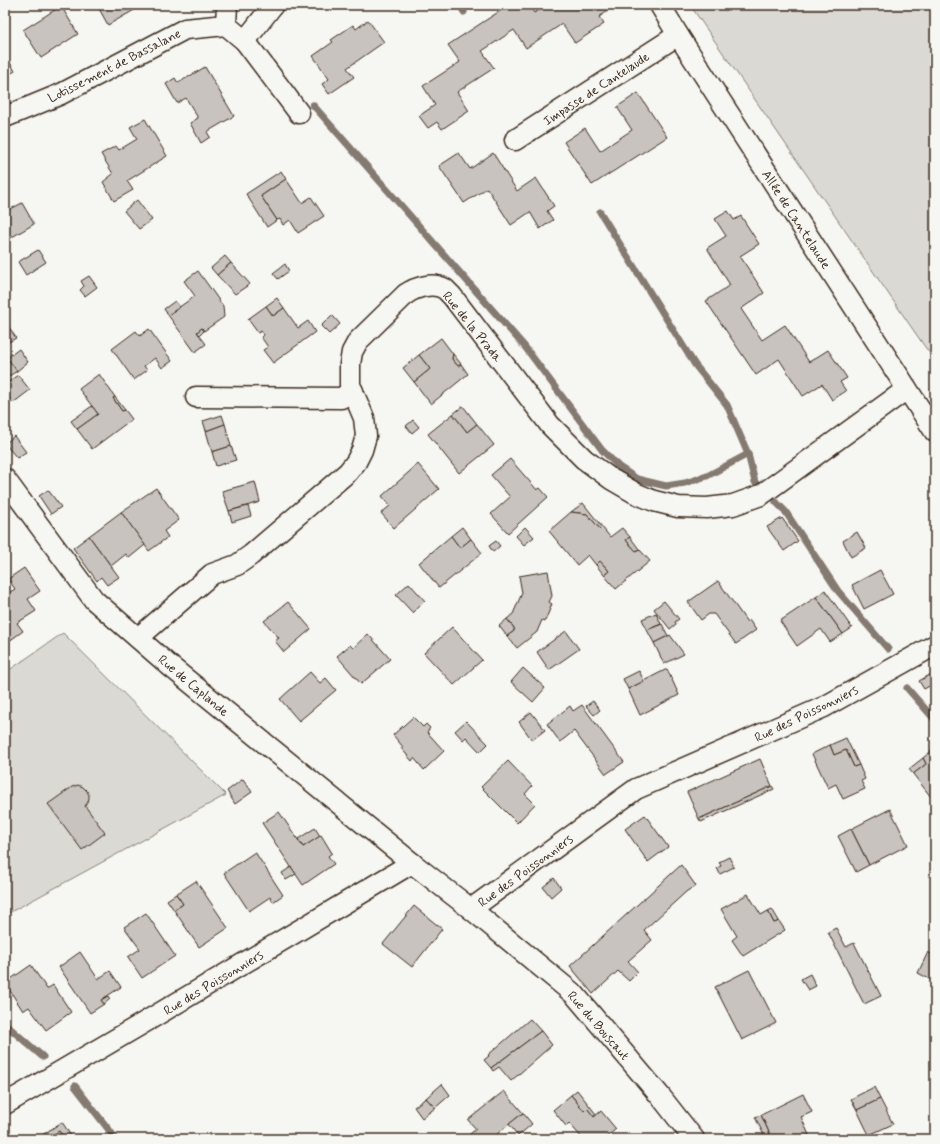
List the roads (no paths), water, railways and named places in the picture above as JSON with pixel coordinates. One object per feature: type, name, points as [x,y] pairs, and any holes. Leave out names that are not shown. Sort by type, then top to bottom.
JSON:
[{"type":"street","points":[[227,5],[226,25],[245,41],[299,113]]},
{"type":"street","points":[[245,41],[273,5]]},
{"type":"street","name":"Allée de Cantelaude","points":[[660,5],[678,36],[935,432]]},
{"type":"street","name":"Lotissement de Bassalane","points":[[5,117],[61,94],[185,29],[226,25]]},
{"type":"street","name":"Impasse de Cantelaude","points":[[515,140],[678,36]]},
{"type":"street","name":"Rue de la Prada","points":[[138,638],[212,574],[237,566],[251,555],[348,472],[356,462],[362,450],[366,436],[364,418],[354,391],[350,385],[350,364],[352,352],[358,341],[411,290],[437,286],[445,289],[452,296],[550,425],[584,459],[611,479],[635,493],[654,501],[678,507],[707,508],[733,505],[762,495],[907,389]]},
{"type":"street","points":[[196,397],[342,398],[354,391]]},
{"type":"street","name":"Rue de Caplande","points":[[5,479],[94,600],[176,670],[412,863]]},
{"type":"street","name":"Rue des Poissonniers","points":[[5,1104],[412,863],[471,909],[636,790],[824,707],[935,645]]},
{"type":"street","name":"Rue du Bouscaut","points":[[471,909],[575,995],[661,1097],[694,1139]]},
{"type":"waterway","points":[[460,5],[464,12]]},
{"type":"waterway","points":[[313,105],[525,347],[602,450],[619,467],[637,479],[666,486],[685,483],[707,476],[748,454]]},
{"type":"waterway","points":[[600,212],[695,365],[727,405],[748,454],[755,482],[759,488]]},
{"type":"waterway","points":[[776,502],[785,511],[838,591],[888,649]]},
{"type":"waterway","points":[[907,688],[935,720]]},
{"type":"waterway","points":[[5,1024],[43,1057]]},
{"type":"waterway","points":[[75,1086],[116,1139]]}]
